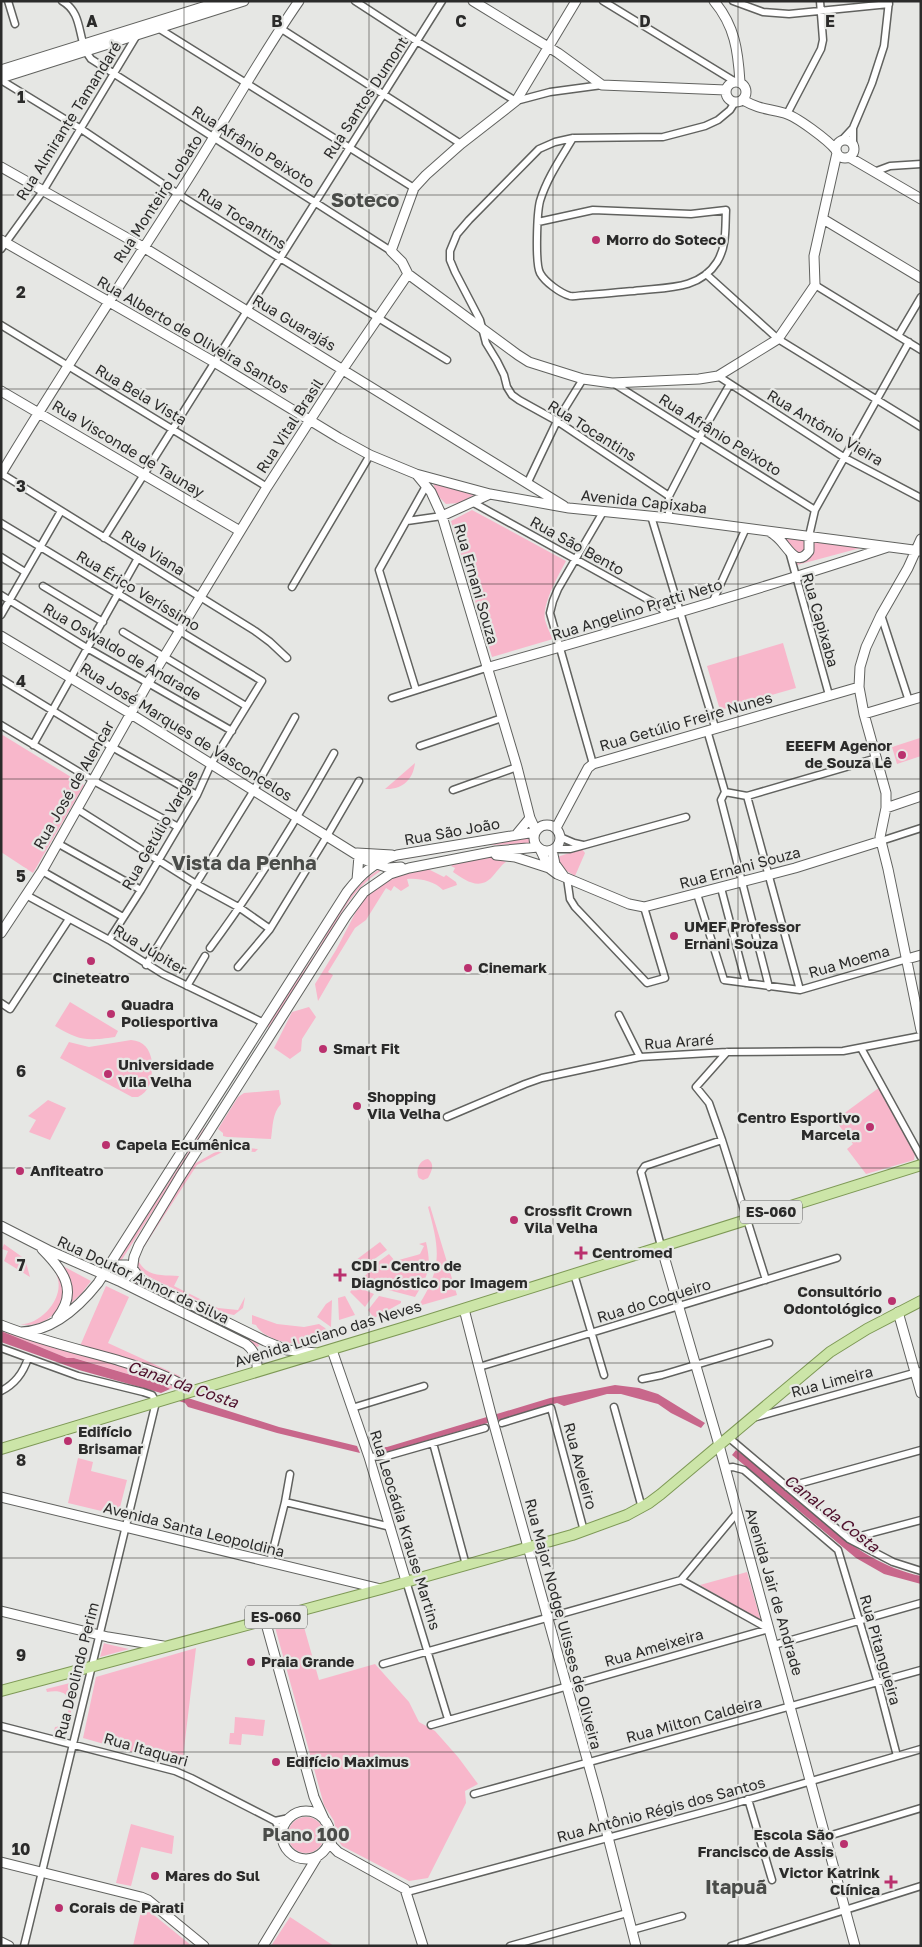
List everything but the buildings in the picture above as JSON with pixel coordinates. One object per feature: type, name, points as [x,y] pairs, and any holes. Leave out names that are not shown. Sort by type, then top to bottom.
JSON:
[{"type":"main road","name":"Avenida Luciano das Neves","points":[[1,1449],[332,1350],[921,1165]]},
{"type":"main road","name":"ES-060","points":[[1,1691],[527,1548],[584,1531],[642,1508],[830,1352],[898,1312],[921,1301]]},
{"type":"street","points":[[8,1],[15,24]]},
{"type":"street","points":[[62,1],[74,12],[85,48]]},
{"type":"street","points":[[1,70],[85,48],[157,25],[222,1]]},
{"type":"street","points":[[157,25],[244,1]]},
{"type":"street","name":"Rua Monteiro Lobato","points":[[1,474],[213,139],[280,28],[299,1]]},
{"type":"street","points":[[355,1],[418,42],[516,101],[550,92],[602,85],[726,90]]},
{"type":"street","name":"Rua Santos Dumont","points":[[104,538],[174,430],[214,362],[348,148],[418,42],[442,1]]},
{"type":"street","points":[[473,1],[548,47],[602,85]]},
{"type":"street","points":[[391,251],[414,188],[461,144],[516,101],[576,1]]},
{"type":"street","points":[[604,1],[737,82],[746,90],[739,101]]},
{"type":"street","points":[[714,1],[735,38],[737,82]]},
{"type":"street","points":[[733,1],[763,12],[789,14],[822,12],[889,3],[884,46],[872,83],[853,128],[850,153],[834,170]]},
{"type":"street","points":[[787,114],[821,49],[823,40],[820,1]]},
{"type":"street","points":[[157,25],[246,84],[414,188]]},
{"type":"street","points":[[280,28],[461,144]]},
{"type":"street","name":"Rua Almirante Tamandaré","points":[[3,244],[43,191],[136,32]]},
{"type":"street","points":[[1,79],[85,48]]},
{"type":"street","name":"Rua Afrânio Peixoto","points":[[85,48],[91,59],[113,74],[391,251],[402,262],[408,274],[529,362],[583,379],[612,383],[699,379],[718,376]]},
{"type":"street","name":"Rua Tocantins","points":[[1,79],[81,129],[178,194],[447,360]]},
{"type":"street","points":[[737,82],[727,86],[726,96],[730,100],[787,114],[836,145],[840,157],[850,153]]},
{"type":"street","name":"Rua Tocantins","points":[[669,496],[557,421],[512,395],[507,387],[504,375],[486,344],[478,314],[450,260],[452,245],[457,234],[469,220],[539,150],[555,142],[573,138],[663,137],[704,126],[718,120],[739,101]]},
{"type":"street","points":[[718,376],[778,339],[815,285],[814,256],[834,170],[836,145],[853,128]]},
{"type":"street","points":[[538,222],[592,210],[691,214],[726,210],[724,246],[717,263],[706,274],[689,284],[669,289],[570,296],[546,281],[540,273],[537,263],[538,222],[539,203],[552,172],[573,138]]},
{"type":"street","points":[[836,145],[850,141],[850,153]]},
{"type":"street","points":[[850,153],[871,170],[921,199]]},
{"type":"street","points":[[871,170],[890,166],[921,164]]},
{"type":"street","name":"Rua Guarajás","points":[[1,167],[144,247],[527,484],[569,508]]},
{"type":"street","points":[[823,219],[921,278]]},
{"type":"street","name":"Rua Alberto de Oliveira Santos","points":[[3,244],[214,362],[370,455]]},
{"type":"street","name":"Rua Vital Brasil","points":[[200,597],[266,488],[312,420],[343,369],[408,274]]},
{"type":"street","points":[[706,274],[778,339],[921,426]]},
{"type":"street","points":[[815,285],[921,350]]},
{"type":"street","points":[[898,336],[921,297]]},
{"type":"street","name":"Rua Bela Vista","points":[[1,325],[266,488]]},
{"type":"street","points":[[769,531],[779,539],[788,551],[797,557],[807,554],[810,547],[809,536],[815,510],[909,342]]},
{"type":"street","name":"Rua Antõnio Vieira","points":[[718,376],[845,458],[921,498]]},
{"type":"street","points":[[518,500],[524,495],[527,484],[557,421],[583,379]]},
{"type":"street","name":"Rua Afrânio Peixoto","points":[[612,383],[815,510]]},
{"type":"street","points":[[669,518],[669,496],[730,384]]},
{"type":"street","name":"Rua Visconde de Taunay","points":[[3,393],[39,412],[240,531]]},
{"type":"street","points":[[292,587],[370,455]]},
{"type":"street","name":"Avenida Capixaba","points":[[370,455],[416,474],[518,500],[569,508],[669,518],[918,550]]},
{"type":"street","name":"Rua Viana","points":[[1,474],[270,642],[287,658]]},
{"type":"street","name":"Rua Ernani Souza","points":[[416,474],[426,486],[442,516],[517,767],[530,818],[536,832]]},
{"type":"street","points":[[416,690],[379,570],[426,486]]},
{"type":"street","name":"Rua Ernani Souza","points":[[442,516],[490,494]]},
{"type":"street","name":"Rua São Bento","points":[[472,502],[651,601],[661,608],[667,616]]},
{"type":"street","points":[[437,504],[447,509],[457,509]]},
{"type":"street","points":[[1,615],[61,511]]},
{"type":"street","points":[[593,764],[550,613],[558,588],[603,512]]},
{"type":"street","points":[[407,521],[442,516]]},
{"type":"street","points":[[652,516],[711,728],[725,792],[721,800],[770,987]]},
{"type":"street","name":"Rua Érico Veríssimo","points":[[1,523],[262,681]]},
{"type":"street","points":[[712,603],[746,528]]},
{"type":"street","points":[[921,539],[918,550],[881,615],[862,658],[859,686],[864,714],[886,793],[886,808],[880,837],[921,1030]]},
{"type":"street","name":"Rua Angelino Pratti Neto","points":[[392,698],[486,668],[795,578],[890,546]]},
{"type":"street","name":"Rua Capixaba","points":[[788,551],[829,694]]},
{"type":"street","points":[[1,557],[25,572]]},
{"type":"street","points":[[33,745],[138,558]]},
{"type":"street","points":[[43,586],[102,622]]},
{"type":"street","name":"Rua Oswaldo de Andrade","points":[[1,594],[87,648],[232,731]]},
{"type":"street","name":"Rua José de Alencar","points":[[1,933],[4,922],[26,895],[42,871],[148,682],[200,597]]},
{"type":"street","points":[[881,615],[909,701]]},
{"type":"street","points":[[123,632],[246,706]]},
{"type":"street","name":"Rua José Marques de Vasconcelos","points":[[1,636],[357,854],[389,868],[409,868]]},
{"type":"street","points":[[1,679],[112,747],[197,795]]},
{"type":"street","name":"Rua Getúlio Vargas","points":[[109,940],[197,795],[211,764],[262,681]]},
{"type":"street","name":"Rua Getúlio Freire Nunes","points":[[556,828],[588,768],[593,764],[859,686]]},
{"type":"street","points":[[864,714],[921,697]]},
{"type":"street","points":[[146,965],[254,790],[294,717]]},
{"type":"street","points":[[420,746],[502,718]]},
{"type":"street","points":[[1,725],[94,781],[178,826]]},
{"type":"street","points":[[210,948],[240,908],[298,818],[334,753]]},
{"type":"street","points":[[725,792],[747,796],[876,758]]},
{"type":"street","points":[[453,790],[517,767]]},
{"type":"street","points":[[238,968],[270,929],[359,781]]},
{"type":"street","points":[[747,796],[767,875],[800,990]]},
{"type":"street","points":[[886,808],[921,796]]},
{"type":"street","points":[[78,809],[196,884],[240,908],[270,929]]},
{"type":"street","points":[[539,848],[547,851],[570,849],[686,817]]},
{"type":"street","points":[[516,835],[530,818]]},
{"type":"street","points":[[549,868],[534,840],[536,832],[543,825],[551,825],[556,828],[560,837],[559,844],[553,850]]},
{"type":"street","name":"Rua Ernani Souza","points":[[484,854],[514,857],[549,868],[567,878],[629,904],[644,907],[767,875],[921,828]]},
{"type":"street","name":"Rua São João","points":[[376,863],[397,855],[536,832]]},
{"type":"street","points":[[560,837],[584,845]]},
{"type":"street","points":[[57,843],[140,890]]},
{"type":"street","name":"Rua São João","points":[[409,868],[484,854],[539,848]]},
{"type":"street","points":[[553,850],[555,864],[567,878],[570,899],[575,907],[647,983],[665,978],[644,907]]},
{"type":"street","points":[[356,881],[359,872],[357,854]]},
{"type":"street","name":"Rua José Marques de Vasconcelos","points":[[357,854],[397,855]]},
{"type":"street","points":[[20,1332],[41,1329],[54,1322],[91,1292],[222,1092],[347,892],[376,863]]},
{"type":"street","points":[[118,1253],[116,1265],[120,1281],[130,1275],[139,1245],[209,1130],[357,899],[376,882],[390,874],[409,868]]},
{"type":"street","points":[[42,871],[123,917]]},
{"type":"street","points":[[721,888],[746,983]]},
{"type":"street","name":"Rua Moema","points":[[698,894],[724,980],[800,990],[921,955]]},
{"type":"street","name":"Rua Júpiter","points":[[26,895],[109,940],[146,965],[264,1022]]},
{"type":"street","points":[[1,1003],[10,1009],[68,919]]},
{"type":"street","points":[[187,986],[205,956]]},
{"type":"street","points":[[619,1014],[640,1057]]},
{"type":"street","name":"Rua Araré","points":[[447,1117],[542,1078],[640,1057],[727,1052],[843,1051],[921,1036]]},
{"type":"street","points":[[862,1048],[921,1157]]},
{"type":"street","points":[[727,1052],[696,1087],[709,1103],[766,1280]]},
{"type":"street","points":[[209,1130],[208,1121],[218,1105],[222,1092]]},
{"type":"street","points":[[661,1246],[641,1172],[645,1166],[722,1140]]},
{"type":"street","name":"Rua Doutor Annor da Silva","points":[[1,1226],[38,1245],[120,1281],[246,1344],[256,1358],[257,1371]]},
{"type":"street","points":[[38,1245],[60,1270],[67,1286],[67,1302],[54,1322]]},
{"type":"street","name":"Avenida Jair de Andrade","points":[[661,1246],[719,1445],[791,1706],[854,1946]]},
{"type":"street","name":"Rua do Coqueiro","points":[[479,1367],[837,1258]]},
{"type":"street","points":[[116,1265],[127,1265],[133,1269]]},
{"type":"street","name":"Rua Doutor Annor da Silva","points":[[133,1269],[141,1280],[265,1342],[293,1351],[320,1353]]},
{"type":"street","points":[[574,1274],[604,1376]]},
{"type":"street","name":"Rua Major Nodge Ulisses de Oliveira","points":[[464,1309],[636,1946]]},
{"type":"street","points":[[898,1312],[918,1371],[921,1393]]},
{"type":"street","points":[[1,1325],[151,1370],[181,1383],[188,1392]]},
{"type":"street","points":[[642,1379],[662,1375],[769,1343]]},
{"type":"street","points":[[1,1348],[78,1376],[152,1395],[156,1402]]},
{"type":"street","name":"Rua Leocádia Krause Martins","points":[[332,1350],[391,1527],[448,1719]]},
{"type":"street","points":[[1,1391],[10,1386],[20,1376],[28,1358]]},
{"type":"street","name":"Rua Limeira","points":[[750,1418],[918,1371]]},
{"type":"street","points":[[352,1408],[424,1386]]},
{"type":"street","name":"Rua Deolindo Perim","points":[[24,1946],[156,1402]]},
{"type":"street","points":[[614,1407],[642,1508]]},
{"type":"street","name":"Rua Aveleiro","points":[[493,1422],[551,1408],[584,1531]]},
{"type":"street","points":[[368,1457],[382,1457],[493,1422]]},
{"type":"street","points":[[728,1437],[850,1539],[893,1562],[921,1572]]},
{"type":"street","points":[[433,1442],[466,1565]]},
{"type":"street","points":[[787,1487],[921,1450]]},
{"type":"street","name":"Rua Pitangueira","points":[[725,1468],[733,1467],[744,1470],[839,1551],[878,1683],[897,1756]]},
{"type":"street","points":[[270,1562],[290,1474]]},
{"type":"street","name":"Avenida Santa Leopoldina","points":[[1,1497],[381,1589]]},
{"type":"street","points":[[285,1502],[391,1527]]},
{"type":"street","points":[[384,1664],[681,1580],[737,1513]]},
{"type":"street","points":[[850,1539],[921,1520]]},
{"type":"street","points":[[681,1580],[769,1629]]},
{"type":"street","points":[[774,1645],[921,1603]]},
{"type":"street","points":[[1,1611],[142,1644],[170,1646]]},
{"type":"street","points":[[265,1620],[314,1797],[330,1831],[332,1846],[338,1852],[403,1887],[408,1893],[422,1946]]},
{"type":"street","name":"Rua Ameixeira","points":[[431,1725],[769,1629]]},
{"type":"street","name":"Rua Milton Caldeira","points":[[474,1794],[921,1670]]},
{"type":"street","name":"Rua Itaquari","points":[[1,1726],[182,1774],[275,1821]]},
{"type":"street","name":"Rua Antônio Régis dos Santos","points":[[408,1893],[921,1749]]},
{"type":"street","points":[[314,1797],[312,1806],[306,1811],[275,1821],[282,1832],[285,1846],[289,1852],[299,1858],[306,1859],[320,1854],[338,1852]]},
{"type":"street","points":[[748,1799],[772,1880]]},
{"type":"street","points":[[825,1837],[921,1808]]},
{"type":"street","points":[[306,1811],[316,1814],[325,1821]]},
{"type":"street","points":[[282,1832],[289,1818]]},
{"type":"street","points":[[263,1946],[303,1878],[330,1839]]},
{"type":"street","points":[[299,1858],[305,1868],[303,1878]]},
{"type":"street","points":[[1,1862],[144,1898],[204,1946]]},
{"type":"street","points":[[732,1946],[921,1886]]},
{"type":"street","points":[[510,1946],[628,1913]]},
{"type":"street","points":[[632,1930],[682,1916]]},
{"type":"street","points":[[1,1942],[9,1946]]},
{"type":"shaded area","points":[[433,483],[474,495],[459,503],[446,504],[437,495]]},
{"type":"shaded area","points":[[472,510],[566,561],[551,590],[546,606],[545,620],[553,639],[492,657],[451,521]]},
{"type":"shaded area","points":[[781,536],[806,538],[807,547],[799,555]]},
{"type":"shaded area","points":[[815,540],[864,547],[797,565],[797,562],[800,562],[812,553]]},
{"type":"shaded area","points":[[783,643],[796,688],[720,710],[707,666]]},
{"type":"shaded area","points":[[1,734],[84,785],[33,873],[1,852]]},
{"type":"shaded area","points":[[920,738],[921,756],[897,764],[892,747]]},
{"type":"shaded area","points":[[415,763],[412,774],[406,783],[397,788],[385,789]]},
{"type":"shaded area","points":[[528,835],[530,844],[487,845],[393,861],[402,857]]},
{"type":"shaded area","points":[[582,849],[585,853],[575,876],[560,867],[557,857]]},
{"type":"shaded area","points":[[489,858],[506,862],[492,877],[482,883],[472,883],[462,878],[453,872],[455,868],[451,866],[457,862]]},
{"type":"shaded area","points":[[426,868],[444,877],[446,875],[456,882],[457,885],[443,890],[435,884],[426,881],[407,879],[409,886],[401,891],[394,886],[391,891],[386,888],[366,920],[355,928],[328,972],[333,975],[318,1001],[315,984],[336,950],[362,900],[376,886],[400,874]]},
{"type":"shaded area","points":[[380,869],[384,869],[372,877],[352,897],[268,1028],[269,1021],[315,954],[350,896]]},
{"type":"shaded area","points":[[70,1002],[118,1031],[115,1037],[84,1039],[71,1035],[55,1026]]},
{"type":"shaded area","points":[[309,1007],[316,1017],[302,1039],[301,1051],[290,1059],[274,1048],[292,1012]]},
{"type":"shaded area","points":[[131,1040],[146,1046],[152,1062],[149,1086],[138,1097],[132,1097],[60,1058],[69,1042],[89,1047]]},
{"type":"shaded area","name":"Centro Esportivo Marcela","points":[[880,1087],[915,1153],[914,1160],[866,1174],[847,1149],[853,1144],[835,1120]]},
{"type":"shaded area","points":[[279,1090],[281,1104],[274,1116],[271,1139],[223,1136],[223,1133],[218,1129],[238,1097],[244,1093]]},
{"type":"shaded area","points":[[48,1100],[66,1108],[50,1140],[29,1132],[36,1120],[28,1116]]},
{"type":"shaded area","points":[[205,1129],[121,1261],[119,1259]]},
{"type":"shaded area","points":[[226,1146],[258,1149],[255,1152],[226,1150],[197,1165],[140,1253],[139,1262],[142,1267],[151,1273],[179,1276],[174,1286],[218,1308],[238,1310],[245,1297],[243,1308],[234,1315],[224,1313],[149,1277],[140,1270],[136,1261],[140,1250],[194,1164]]},
{"type":"shaded area","points":[[428,1159],[432,1163],[432,1170],[428,1178],[423,1180],[419,1178],[418,1169],[422,1161]]},
{"type":"shaded area","points":[[430,1206],[457,1295],[422,1305],[420,1303],[436,1267],[437,1256],[435,1234],[428,1207]]},
{"type":"shaded area","points":[[380,1242],[387,1250],[362,1268],[356,1260]]},
{"type":"shaded area","points":[[426,1242],[429,1258],[428,1271],[415,1297],[358,1282],[367,1274],[367,1270],[389,1254],[395,1261],[417,1255],[420,1254],[424,1246],[419,1244]]},
{"type":"shaded area","points":[[4,1244],[25,1259],[30,1277],[4,1261],[8,1251],[2,1249]]},
{"type":"shaded area","points":[[61,1265],[91,1281],[70,1304],[71,1295]]},
{"type":"shaded area","points":[[56,1274],[61,1284],[63,1293],[61,1303],[56,1311],[41,1323],[31,1325],[20,1324],[36,1320],[50,1307],[58,1291],[59,1282]]},
{"type":"shaded area","points":[[134,1281],[258,1343],[259,1346],[257,1347],[129,1283]]},
{"type":"shaded area","points":[[106,1286],[129,1297],[108,1343],[180,1376],[179,1378],[166,1372],[80,1346]]},
{"type":"shaded area","points":[[355,1286],[374,1294],[365,1307],[350,1292]]},
{"type":"shaded area","points":[[345,1296],[355,1315],[339,1320],[338,1298]]},
{"type":"shaded area","points":[[379,1296],[401,1301],[401,1303],[374,1318],[368,1310]]},
{"type":"shaded area","points":[[332,1300],[331,1327],[317,1317],[326,1304]]},
{"type":"shaded area","points":[[252,1315],[277,1324],[304,1327],[319,1324],[331,1336],[301,1344],[278,1340],[271,1338],[256,1325],[252,1324]]},
{"type":"shaded area","points":[[1,1326],[179,1387],[170,1389],[161,1384],[75,1358],[67,1358],[1,1331]]},
{"type":"shaded area","points":[[1,1331],[67,1358],[74,1358],[161,1384],[170,1389],[161,1393],[79,1370],[1,1342]]},
{"type":"shaded area","points":[[615,1385],[639,1388],[658,1394],[705,1423],[701,1428],[671,1413],[658,1404],[621,1394],[607,1394],[564,1406],[557,1403],[376,1455],[374,1448],[387,1447],[550,1398]]},
{"type":"shaded area","points":[[188,1398],[279,1427],[357,1446],[360,1453],[277,1433],[188,1407],[185,1403],[179,1401]]},
{"type":"shaded area","points":[[736,1450],[781,1485],[845,1540],[868,1555],[894,1568],[921,1576],[921,1584],[884,1574],[856,1558],[732,1455]]},
{"type":"shaded area","points":[[78,1458],[93,1462],[91,1471],[127,1480],[118,1515],[68,1503]]},
{"type":"shaded area","points":[[747,1572],[761,1621],[700,1585]]},
{"type":"shaded area","points":[[302,1620],[319,1680],[375,1664],[409,1702],[419,1722],[435,1731],[478,1784],[465,1791],[466,1803],[428,1878],[409,1881],[342,1846],[338,1840],[334,1821],[324,1805],[275,1627]]},
{"type":"shaded area","points":[[104,1643],[107,1644],[129,1649],[100,1657]]},
{"type":"shaded area","points":[[196,1648],[182,1766],[83,1738],[96,1677]]},
{"type":"shaded area","points":[[78,1681],[66,1734],[54,1731],[55,1727],[64,1722],[70,1703],[64,1693],[58,1691],[47,1692],[46,1689]]},
{"type":"shaded area","points":[[235,1717],[265,1720],[263,1736],[242,1734],[241,1745],[229,1744],[230,1733],[234,1733]]},
{"type":"shaded area","points":[[306,1817],[313,1818],[319,1822],[323,1828],[323,1842],[319,1848],[313,1852],[306,1853],[299,1852],[293,1848],[289,1842],[288,1835],[289,1828],[293,1822],[299,1818]]},
{"type":"shaded area","points":[[131,1824],[174,1836],[172,1854],[141,1847],[131,1886],[116,1883]]},
{"type":"shaded area","points":[[142,1907],[144,1907],[192,1946],[133,1946]]},
{"type":"shaded area","points":[[290,1917],[334,1946],[271,1946]]},
{"type":"place","name":"Morro do Soteco","points":[[596,240]]},
{"type":"place","name":"EEEFM Agenor de Souza Lê","points":[[902,755]]},
{"type":"place","name":"UMEF Professor Ernani Souza","points":[[674,936]]},
{"type":"place","name":"Cineteatro","points":[[91,961]]},
{"type":"place","name":"Cinemark","points":[[468,968]]},
{"type":"place","name":"Quadra Poliesportiva","points":[[111,1014]]},
{"type":"place","name":"Smart Fit","points":[[323,1049]]},
{"type":"place","name":"Universidade Vila Velha","points":[[108,1074]]},
{"type":"place","name":"Shopping Vila Velha","points":[[357,1106]]},
{"type":"place","name":"Centro Esportivo Marcela","points":[[870,1127]]},
{"type":"place","name":"Capela Ecumênica","points":[[106,1145]]},
{"type":"place","name":"Anfiteatro","points":[[20,1171]]},
{"type":"place","name":"Crossfit Crown Vila Velha","points":[[514,1220]]},
{"type":"place","name":"Centromed","points":[[581,1253]]},
{"type":"place","name":"CDI - Centro de Diagnóstico por Imagem","points":[[340,1275]]},
{"type":"place","name":"Consultório Odontológico","points":[[892,1301]]},
{"type":"place","name":"Edifício Brisamar","points":[[68,1441]]},
{"type":"place","name":"Praia Grande","points":[[251,1662]]},
{"type":"place","name":"Edifício Maximus","points":[[276,1762]]},
{"type":"place","name":"Escola São Francisco de Assis","points":[[844,1844]]},
{"type":"place","name":"Mares do Sul","points":[[155,1876]]},
{"type":"place","name":"Victor Katrink Clínica","points":[[891,1882]]},
{"type":"place","name":"Corais de Parati","points":[[59,1908]]},
{"type":"district","name":"Soteco","points":[[365,200]]},
{"type":"district","name":"Vista da Penha","points":[[244,863]]},
{"type":"district","name":"Plano 100","points":[[306,1835]]},
{"type":"district","name":"Itapuã","points":[[736,1887]]},
{"type":"water label","name":"Canal da Costa","points":[[183,1384]]},
{"type":"water label","name":"Canal da Costa","points":[[832,1513]]}]
